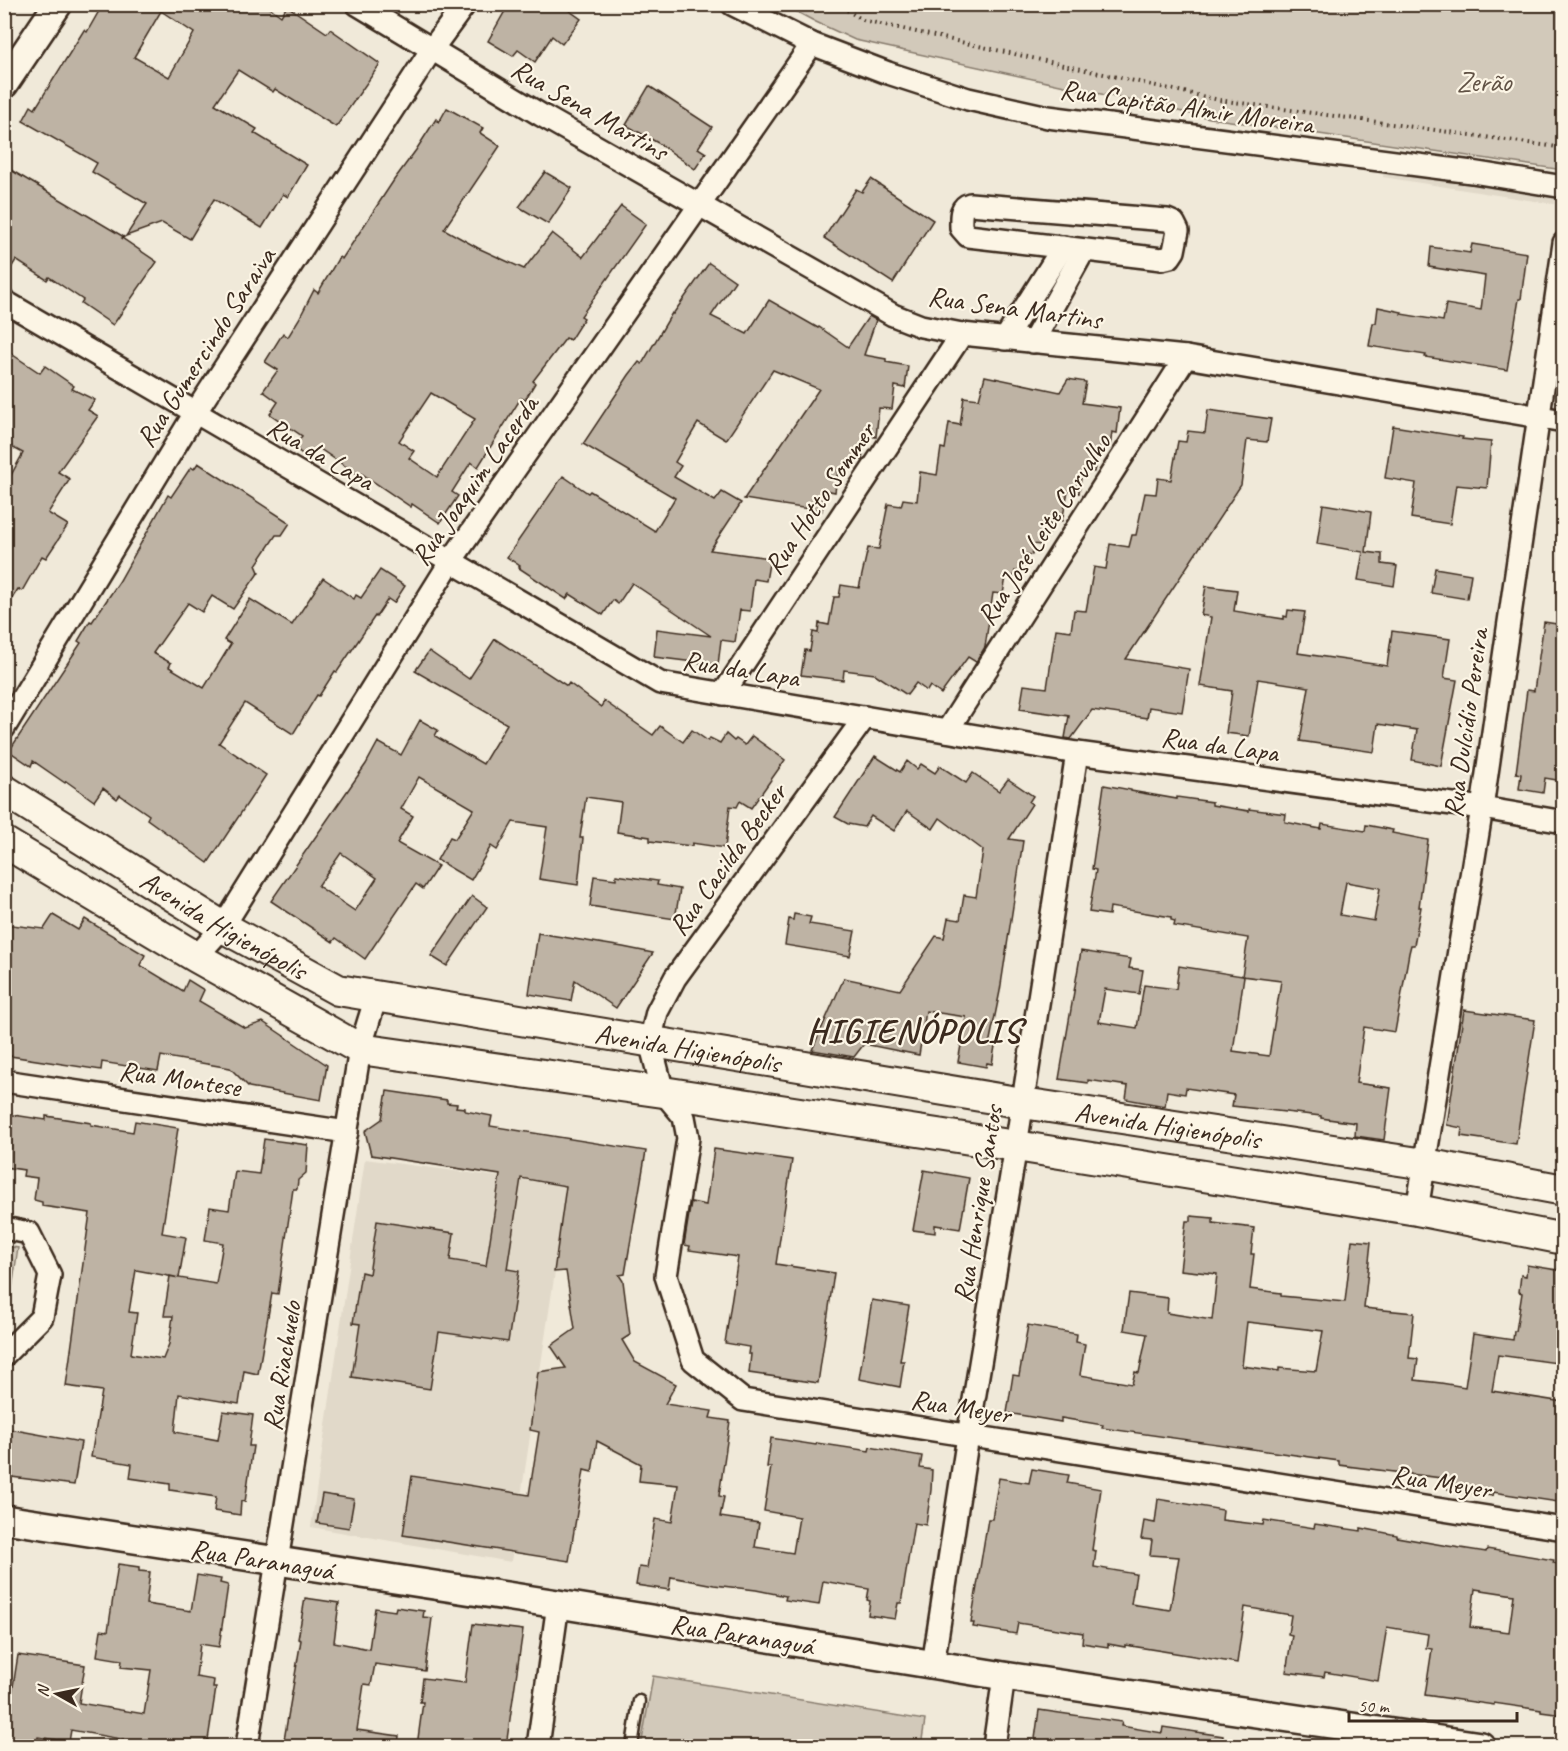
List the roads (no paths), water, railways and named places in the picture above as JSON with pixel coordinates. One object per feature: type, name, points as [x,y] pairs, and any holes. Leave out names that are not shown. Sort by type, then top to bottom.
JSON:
[{"type":"main road","name":"Avenida Higienópolis","points":[[4,790],[223,927],[338,990],[1023,1103],[1425,1164],[1563,1190]]},
{"type":"main road","name":"Avenida Higienópolis","points":[[4,842],[196,957],[360,1049],[1016,1146],[1417,1210],[1563,1239]]},
{"type":"street","points":[[4,84],[58,4]]},
{"type":"street","name":"Rua Sena Martins","points":[[357,4],[541,115],[700,206],[893,315],[921,326],[962,334],[1186,357],[1563,421]]},
{"type":"street","name":"Rua Gumercindo Saraiva","points":[[4,728],[195,413],[432,49],[465,4]]},
{"type":"street","name":"Rua Capitão Almir Moreira","points":[[732,4],[812,44],[888,73],[968,99],[1048,117],[1461,171],[1563,187]]},
{"type":"street","name":"Rua Joaquim Lacerda","points":[[196,957],[223,927],[451,561],[812,44]]},
{"type":"street","points":[[970,204],[1167,220],[1174,223],[1178,231],[1174,251],[1170,257],[1162,259],[1084,250],[968,236],[961,228],[962,209],[965,205],[970,204]]},
{"type":"street","name":"Rua Dulcídio Pereira","points":[[1417,1210],[1482,808],[1563,243]]},
{"type":"street","points":[[1005,339],[1062,247]]},
{"type":"street","points":[[1033,342],[1084,250]]},
{"type":"street","name":"Rua da Lapa","points":[[4,300],[660,683],[1077,753],[1482,808],[1563,822]]},
{"type":"street","name":"Rua Hotto Sommer","points":[[723,694],[962,334]]},
{"type":"street","name":"Rua José Leite Carvalho","points":[[947,731],[1186,357]]},
{"type":"street","name":"Rua Cacilda Becker","points":[[650,1042],[657,1012],[675,978],[865,717]]},
{"type":"street","name":"Rua Henrique Santos","points":[[933,1665],[1077,753]]},
{"type":"street","name":"Rua Riachuelo","points":[[247,1746],[360,1049],[376,997]]},
{"type":"street","name":"Rua Meyer","points":[[650,1042],[663,1092],[684,1117],[688,1138],[666,1276],[693,1360],[743,1400],[1563,1529]]},
{"type":"street","name":"Rua Montese","points":[[4,1081],[347,1132]]},
{"type":"street","points":[[4,1228],[29,1233],[50,1275],[42,1317],[4,1355]]},
{"type":"street","name":"Rua Paranaguá","points":[[4,1519],[558,1604],[1004,1676],[1474,1746]]},
{"type":"street","points":[[538,1746],[558,1604]]},
{"type":"street","points":[[994,1746],[1004,1676]]},
{"type":"lane","points":[[632,1746],[639,1701]]},
{"type":"district","name":"HIGIENÓPOLIS","points":[[914,1030]]},
{"type":"park label","name":"Zerão","points":[[1484,81]]}]
